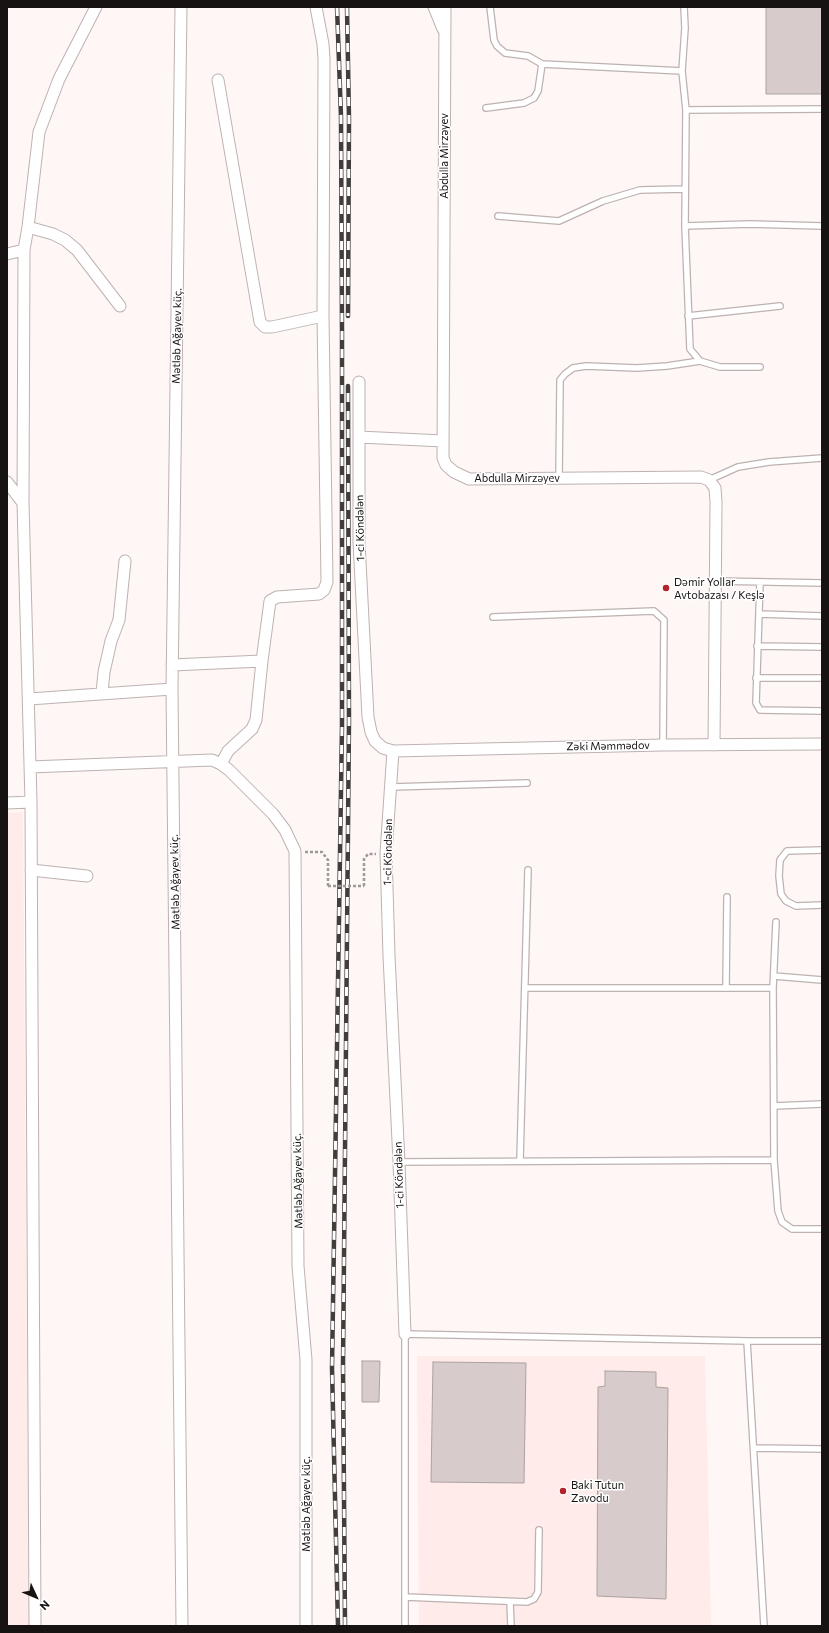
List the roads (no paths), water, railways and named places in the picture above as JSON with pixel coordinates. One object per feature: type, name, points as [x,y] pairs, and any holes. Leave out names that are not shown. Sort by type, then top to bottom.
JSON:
[{"type":"street","points":[[35,1626],[31,802],[23,503],[24,250],[39,132],[59,79],[96,7]]},
{"type":"street","name":"Mətləb Ağayev küç.","points":[[181,7],[172,689],[174,762],[182,1626]]},
{"type":"street","points":[[30,767],[202,760],[212,760],[221,764],[228,751],[252,729],[256,720],[270,601],[277,597],[319,594],[324,590],[327,582],[323,316],[324,59],[323,44],[316,7]]},
{"type":"street","points":[[434,7],[445,33]]},
{"type":"street","name":"Abdulla Mirzəyev","points":[[445,7],[443,458],[446,465],[462,477],[469,479],[701,477],[709,480]]},
{"type":"street","points":[[218,80],[260,322],[265,327],[272,327],[323,316]]},
{"type":"street","points":[[28,227],[53,234],[65,240],[77,250],[120,306]]},
{"type":"street","points":[[7,254],[24,250]]},
{"type":"street","name":"1-ci Köndələn","points":[[359,382],[359,542],[368,717],[371,732],[375,741],[383,748],[393,751],[386,853],[405,1334]]},
{"type":"street","points":[[359,437],[443,441]]},
{"type":"street","points":[[709,480],[715,488],[716,502],[714,745]]},
{"type":"street","points":[[7,482],[23,503]]},
{"type":"street","points":[[102,693],[104,672],[111,641],[119,620],[125,561]]},
{"type":"street","points":[[172,665],[262,661]]},
{"type":"street","points":[[29,699],[172,689]]},
{"type":"street","name":"Zəki Məmmədov","points":[[393,751],[663,745],[822,744]]},
{"type":"street","name":"Mətləb Ağayev küç.","points":[[221,764],[273,814],[286,830],[295,851],[298,1266],[306,1360],[306,1626]]},
{"type":"street","points":[[7,803],[31,802]]},
{"type":"street","points":[[31,870],[88,876]]},
{"type":"lane","points":[[490,7],[494,40],[497,46],[505,53],[528,56],[542,64],[682,71]]},
{"type":"lane","points":[[684,7],[685,28],[682,71],[686,110],[685,226],[688,316],[690,349],[700,361]]},
{"type":"lane","points":[[486,108],[524,103],[534,98],[538,91],[542,64]]},
{"type":"lane","points":[[686,110],[822,109]]},
{"type":"lane","points":[[498,216],[559,220],[603,201],[640,190],[686,189]]},
{"type":"lane","points":[[685,226],[750,224],[822,226]]},
{"type":"lane","points":[[688,316],[780,306]]},
{"type":"lane","points":[[558,478],[560,380],[573,368],[586,366],[638,368],[667,366],[700,361],[720,367],[760,367]]},
{"type":"lane","points":[[709,480],[738,467],[769,462],[822,458]]},
{"type":"lane","points":[[716,581],[822,583]]},
{"type":"lane","points":[[760,582],[756,703],[760,710],[822,711]]},
{"type":"lane","points":[[493,617],[654,611],[664,620],[663,745]]},
{"type":"lane","points":[[759,614],[822,616]]},
{"type":"lane","points":[[757,646],[822,647]]},
{"type":"lane","points":[[756,678],[822,678]]},
{"type":"lane","points":[[391,787],[527,783]]},
{"type":"lane","points":[[822,850],[787,851],[780,860],[779,876],[781,894],[786,901],[796,906],[822,905]]},
{"type":"lane","points":[[520,1160],[528,870]]},
{"type":"lane","points":[[726,988],[727,897]]},
{"type":"lane","points":[[776,922],[773,988],[774,1160],[778,1211],[782,1222],[792,1229],[822,1229]]},
{"type":"lane","points":[[774,976],[822,980]]},
{"type":"lane","points":[[525,988],[773,988]]},
{"type":"lane","points":[[774,1106],[822,1104]]},
{"type":"lane","points":[[399,1162],[520,1160],[774,1160]]},
{"type":"lane","points":[[405,1626],[405,1334],[747,1341],[822,1341]]},
{"type":"lane","points":[[747,1341],[764,1626]]},
{"type":"lane","points":[[754,1448],[822,1448]]},
{"type":"lane","points":[[405,1597],[510,1602],[527,1602],[534,1599],[538,1592],[539,1530]]},
{"type":"lane","points":[[510,1602],[511,1626]]},
{"type":"railway","points":[[337,7],[341,117],[342,725],[332,1368],[338,1626]]},
{"type":"railway","points":[[347,7],[349,119],[348,316]]},
{"type":"railway","points":[[345,1626],[343,1365],[349,721],[348,386]]},
{"type":"place","name":"Dəmir Yollar Avtobazası / Keşlə","points":[[666,588]]},
{"type":"place","name":"Baki Tutun Zavodu","points":[[563,1491]]}]
